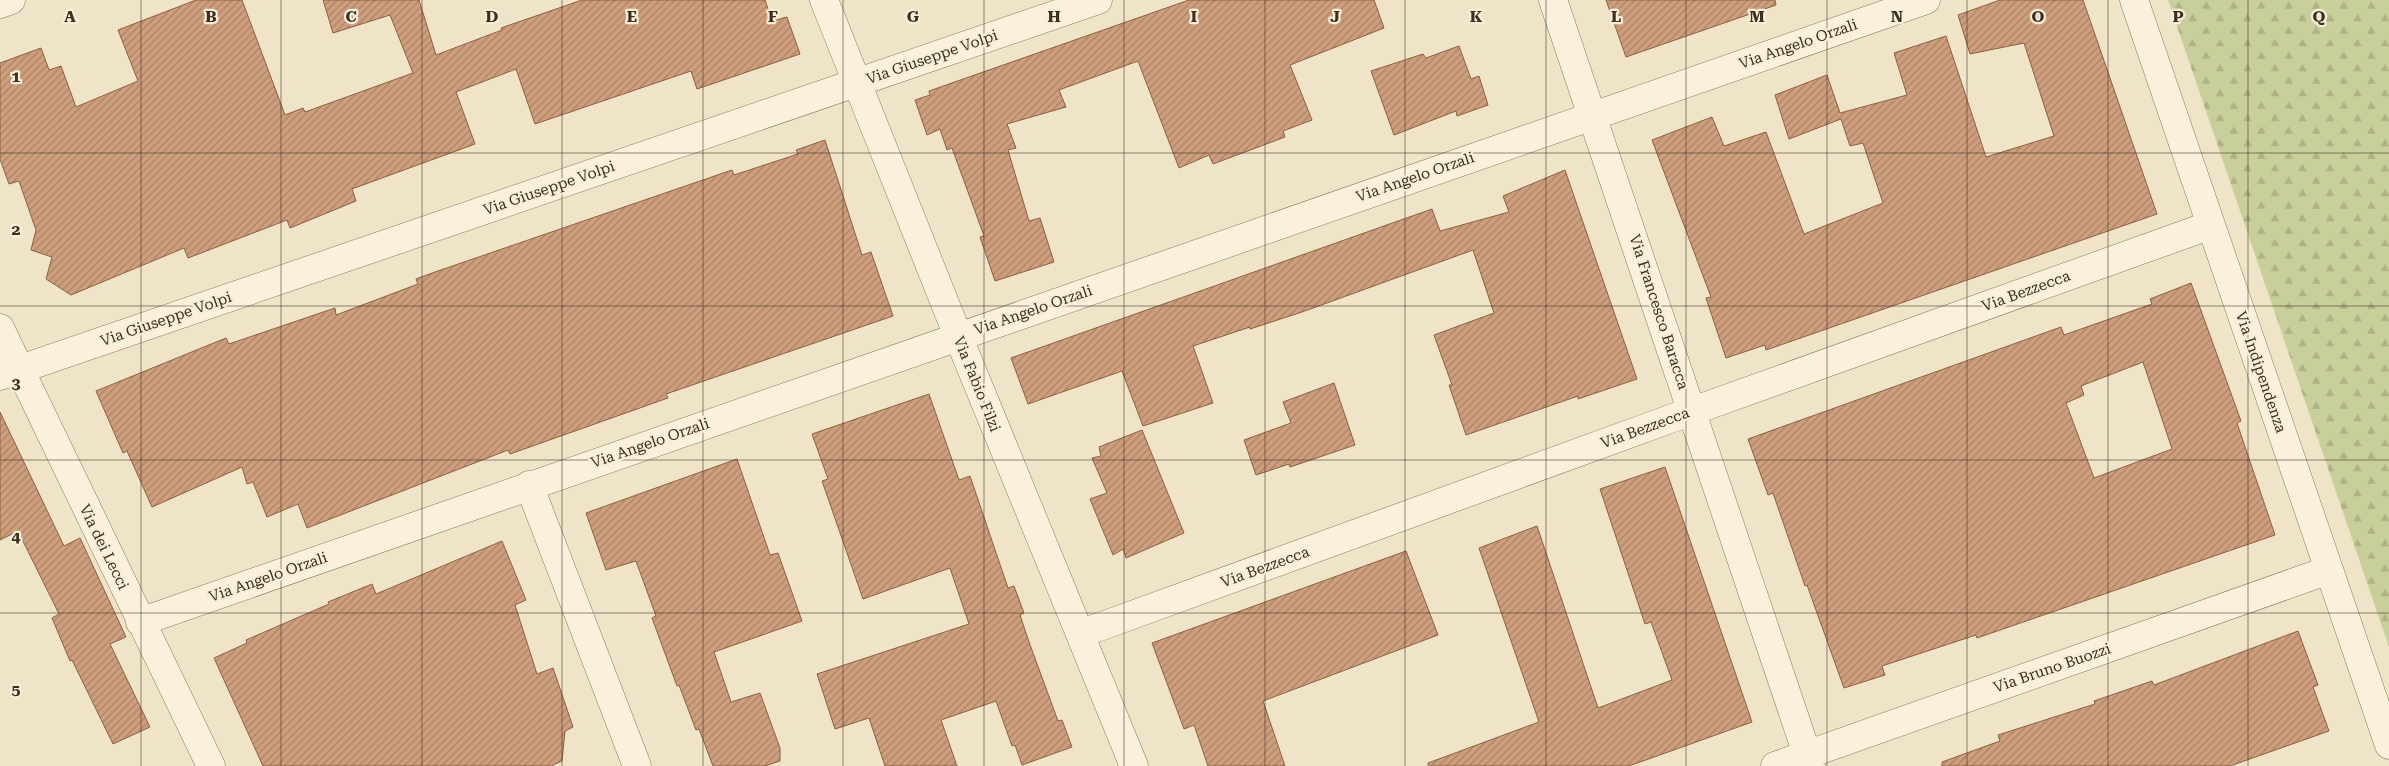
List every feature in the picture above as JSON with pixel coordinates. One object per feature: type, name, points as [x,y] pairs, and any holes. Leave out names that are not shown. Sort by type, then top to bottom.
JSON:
[{"type":"street","points":[[0,4],[10,0]]},
{"type":"street","name":"Via Fabio Filzi","points":[[824,0],[958,336],[1134,766]]},
{"type":"street","name":"Via Giuseppe Volpi","points":[[9,372],[1098,0]]},
{"type":"street","name":"Via Francesco Baracca","points":[[1554,0],[1809,760]]},
{"type":"street","name":"Via Angelo Orzali","points":[[140,622],[1926,0]]},
{"type":"street","name":"Via Indipendenza","points":[[2134,0],[2389,745]]},
{"type":"street","name":"Via Bezzecca","points":[[1080,634],[1692,411],[2211,226]]},
{"type":"street","name":"Via dei Lecci","points":[[0,328],[9,372],[140,622],[211,766]]},
{"type":"street","points":[[529,486],[637,766]]},
{"type":"street","name":"Via Bruno Buozzi","points":[[1775,766],[1809,760],[2329,570]]},
{"type":"green space","points":[[2168,0],[2389,0],[2389,647]]},
{"type":"building","points":[[196,0],[242,0],[285,115],[303,108],[305,112],[413,73],[390,15],[333,33],[323,0],[419,0],[436,55],[502,30],[501,28],[582,0],[765,0],[772,21],[787,17],[800,54],[697,89],[691,71],[535,124],[516,69],[456,92],[475,144],[352,189],[356,201],[290,228],[287,220],[188,258],[184,248],[71,295],[46,279],[52,257],[31,250],[36,230],[19,181],[9,184],[0,159],[0,63],[41,48],[49,70],[61,66],[76,107],[138,81],[118,30]]},
{"type":"building","points":[[1189,0],[1374,0],[1384,28],[1290,65],[1312,120],[1283,131],[1285,137],[1213,164],[1209,155],[1179,168],[1138,61],[1059,90],[1066,107],[1007,124],[1016,148],[1008,150],[1029,221],[1040,218],[1054,262],[995,281],[980,237],[984,236],[952,148],[947,150],[940,129],[927,135],[915,100],[930,95],[929,91]]},
{"type":"building","points":[[1606,0],[1775,0],[1776,5],[1626,57]]},
{"type":"building","points":[[2000,0],[2083,0],[2157,214],[1766,350],[1765,345],[1726,358],[1706,298],[1711,297],[1652,140],[1712,117],[1724,146],[1766,132],[1804,234],[1883,203],[1863,143],[1850,146],[1841,119],[1789,139],[1775,95],[1827,75],[1840,113],[1907,95],[1894,53],[1946,36],[1986,157],[2054,136],[2024,43],[1970,54],[1958,15]]},
{"type":"building","points":[[1459,46],[1471,79],[1479,76],[1488,105],[1457,116],[1456,111],[1394,135],[1371,71],[1423,54],[1426,58]]},
{"type":"building","points":[[825,140],[862,255],[871,252],[893,316],[666,394],[668,398],[510,454],[508,450],[307,528],[298,504],[267,517],[253,482],[247,484],[242,467],[152,507],[127,451],[123,453],[96,391],[226,338],[229,344],[335,308],[336,315],[418,284],[416,279],[435,272],[732,170],[734,175],[798,154],[796,150]]},
{"type":"building","points":[[1565,170],[1637,379],[1578,399],[1578,396],[1466,435],[1449,385],[1452,385],[1434,335],[1494,313],[1473,250],[1302,312],[1193,346],[1213,403],[1143,426],[1122,371],[1028,404],[1011,358],[1432,209],[1440,231],[1509,212],[1503,196]]},
{"type":"building","points":[[2191,283],[2241,421],[2237,423],[2275,535],[1977,638],[1976,635],[1882,666],[1885,675],[1844,688],[1807,585],[1805,586],[1773,493],[1768,495],[1748,439],[2061,327],[2064,335],[2152,304],[2150,299]],"holes":[[[2143,362],[2172,449],[2094,478],[2066,403],[2084,395],[2081,386]]]},
{"type":"building","points":[[1334,383],[1355,445],[1290,467],[1289,464],[1256,475],[1244,440],[1291,423],[1283,402]]},
{"type":"building","points":[[929,394],[959,480],[970,476],[1008,588],[1014,586],[1024,613],[1020,615],[1058,721],[1062,720],[1072,747],[1022,765],[1015,745],[1012,746],[996,701],[941,720],[957,766],[885,766],[869,718],[835,729],[817,674],[969,624],[950,568],[863,599],[822,481],[828,479],[812,434]]},
{"type":"building","points":[[0,412],[64,546],[80,538],[126,637],[110,644],[150,727],[113,744],[72,660],[70,661],[52,618],[59,614],[18,531],[0,540]]},
{"type":"building","points":[[1142,430],[1184,533],[1126,558],[1123,549],[1113,555],[1090,499],[1107,493],[1092,458],[1101,456],[1099,447]]},
{"type":"building","points":[[737,459],[770,555],[778,553],[802,621],[714,652],[731,702],[760,693],[780,748],[780,761],[765,766],[713,766],[699,729],[696,730],[679,685],[677,686],[652,618],[656,616],[636,561],[606,570],[586,513]]},
{"type":"building","points":[[1665,467],[1752,722],[1629,766],[1428,766],[1428,763],[1539,722],[1479,548],[1537,526],[1598,708],[1672,680],[1651,622],[1645,624],[1600,489]]},
{"type":"building","points":[[502,541],[526,600],[515,605],[537,674],[553,668],[573,727],[565,731],[562,761],[551,766],[263,766],[214,658],[247,643],[246,640],[372,584],[376,594]]},
{"type":"building","points":[[1406,551],[1438,635],[1263,701],[1285,766],[1208,766],[1194,725],[1184,729],[1152,643]]},
{"type":"building","points":[[2298,631],[2318,685],[2313,687],[2329,731],[2230,766],[1942,766],[1942,762],[2000,741],[1998,735],[2095,704],[2094,701],[2152,681],[2154,685]]}]
